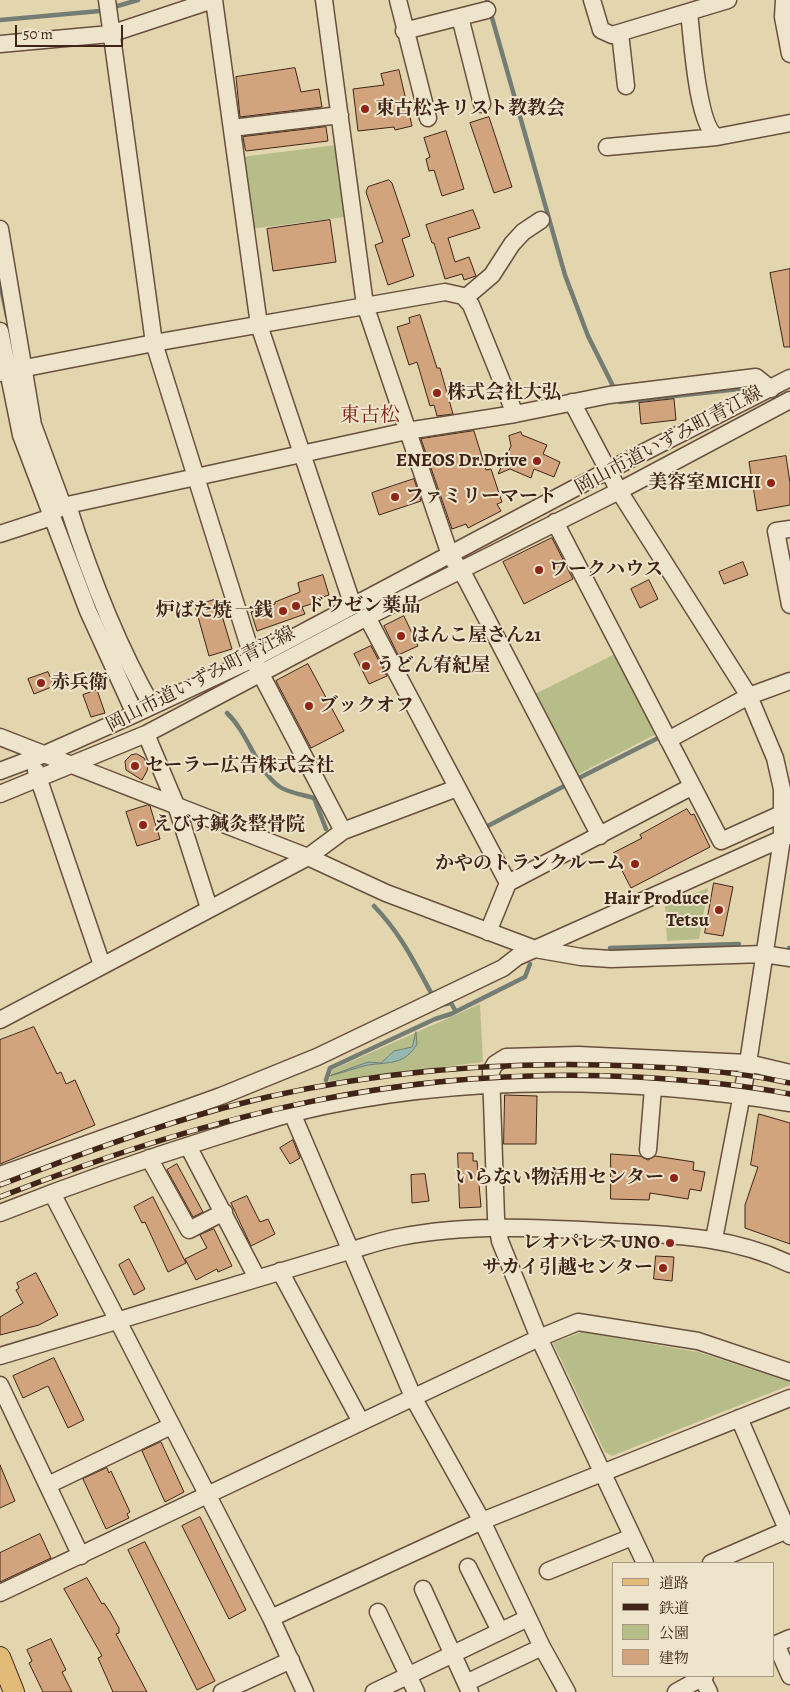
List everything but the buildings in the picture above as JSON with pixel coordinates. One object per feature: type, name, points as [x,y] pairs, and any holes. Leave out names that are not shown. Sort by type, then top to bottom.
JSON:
[{"type":"main road","points":[[0,1657],[14,1692]]},
{"type":"street","points":[[0,44],[110,34],[213,0],[259,325],[353,606]]},
{"type":"street","points":[[324,0],[365,305],[450,555],[462,572],[600,836]]},
{"type":"street","points":[[398,0],[404,31],[428,118]]},
{"type":"street","points":[[592,0],[600,30],[612,35],[728,0]]},
{"type":"street","points":[[784,0],[783,17],[790,54]]},
{"type":"street","points":[[107,6],[154,342],[257,666],[343,831]]},
{"type":"street","points":[[404,31],[487,10]]},
{"type":"street","points":[[689,12],[700,102],[707,126],[712,134],[717,137]]},
{"type":"street","points":[[460,17],[482,104]]},
{"type":"street","points":[[620,33],[626,86]]},
{"type":"street","points":[[232,128],[340,114]]},
{"type":"street","points":[[607,147],[717,137],[790,123]]},
{"type":"street","points":[[465,298],[492,275],[517,238],[541,220]]},
{"type":"street","points":[[0,229],[11,371]]},
{"type":"street","points":[[11,371],[154,342],[445,292],[465,298],[471,305],[515,414]]},
{"type":"street","points":[[0,332],[11,371],[33,425],[61,510],[88,611],[135,714]]},
{"type":"street","points":[[0,534],[61,510],[196,477],[407,431],[515,414],[609,395],[756,377],[771,389]]},
{"type":"street","name":"岡山市道いずみ町青江線","points":[[0,794],[39,780],[146,734],[353,606],[607,471],[790,378]]},
{"type":"street","name":"岡山市道いずみ町青江線","points":[[0,771],[38,757],[152,706],[257,666],[367,617],[462,572],[555,522],[619,492],[790,400]]},
{"type":"street","points":[[572,402],[619,492],[749,696],[775,758],[787,812],[786,837],[764,954],[748,1063],[714,1239]]},
{"type":"street","points":[[61,510],[114,629],[152,706]]},
{"type":"street","points":[[555,522],[721,842],[787,812]]},
{"type":"street","points":[[790,529],[776,531],[790,605]]},
{"type":"street","points":[[367,617],[508,883]]},
{"type":"street","points":[[666,736],[749,696],[790,681]]},
{"type":"street","points":[[146,734],[176,805],[209,908]]},
{"type":"street","points":[[0,737],[38,757],[72,765],[176,805],[308,857],[386,893],[535,949],[612,960],[764,954],[790,958]]},
{"type":"street","points":[[38,757],[39,780],[102,965]]},
{"type":"street","points":[[488,932],[508,883],[691,787]]},
{"type":"street","points":[[0,1020],[308,857],[343,831],[457,788]]},
{"type":"street","points":[[0,1175],[221,1096],[317,1057],[503,968],[517,957],[786,837]]},
{"type":"street","points":[[644,1562],[539,1338],[500,1241],[491,1071],[495,1064],[506,1057],[578,1055],[748,1063],[790,1073]]},
{"type":"street","points":[[0,1213],[149,1158],[292,1113],[384,1095],[492,1085],[614,1085],[742,1095],[790,1103]]},
{"type":"street","points":[[648,1150],[653,1088]]},
{"type":"street","points":[[292,1113],[349,1251],[414,1399],[482,1521],[542,1647],[567,1692]]},
{"type":"street","points":[[188,1146],[257,1278]]},
{"type":"street","points":[[149,1158],[189,1230],[224,1212]]},
{"type":"street","points":[[52,1193],[119,1319],[171,1426],[271,1618],[305,1692]]},
{"type":"street","points":[[0,1356],[349,1251],[400,1237],[445,1231],[498,1228],[604,1231],[714,1239],[744,1246],[790,1264]]},
{"type":"street","points":[[280,1271],[360,1422]]},
{"type":"street","points":[[0,1594],[360,1422],[414,1399],[539,1338],[578,1322],[698,1341],[790,1372]]},
{"type":"street","points":[[0,1385],[81,1556]]},
{"type":"street","points":[[271,1618],[482,1521],[790,1398]]},
{"type":"street","points":[[714,1562],[789,1533],[739,1418]]},
{"type":"street","points":[[48,1485],[171,1426]]},
{"type":"street","points":[[548,1571],[632,1537]]},
{"type":"street","points":[[468,1567],[500,1631]]},
{"type":"street","points":[[423,1588],[468,1688],[542,1647]]},
{"type":"street","points":[[378,1612],[416,1692]]},
{"type":"street","points":[[374,1692],[528,1618]]},
{"type":"street","points":[[780,1642],[790,1676]]},
{"type":"street","points":[[222,1692],[291,1660]]},
{"type":"street","points":[[676,1692],[704,1680]]},
{"type":"green space","points":[[336,145],[345,217],[251,229],[242,157]]},
{"type":"green space","points":[[615,654],[656,734],[577,775],[533,695]]},
{"type":"green space","points":[[708,888],[699,939],[667,941],[665,905]]},
{"type":"green space","points":[[480,1004],[483,1062],[329,1081],[332,1070]]},
{"type":"green space","points":[[582,1332],[698,1352],[790,1382],[790,1385],[612,1456],[605,1452],[553,1343]]},
{"type":"water","points":[[416,1032],[417,1044],[402,1059],[390,1063],[368,1065],[329,1076],[368,1062],[381,1063],[394,1051],[412,1047]]},
{"type":"waterway","points":[[0,20],[100,11],[138,0]]},
{"type":"waterway","points":[[487,0],[565,275],[588,336],[614,388]]},
{"type":"waterway","points":[[0,283],[7,316]]},
{"type":"waterway","points":[[620,402],[739,389]]},
{"type":"waterway","points":[[227,713],[235,722],[258,762],[272,780],[288,791],[314,798],[326,829]]},
{"type":"waterway","points":[[575,780],[662,736]]},
{"type":"waterway","points":[[482,829],[568,784]]},
{"type":"waterway","points":[[374,906],[393,928],[434,998]]},
{"type":"waterway","points":[[610,948],[739,944]]},
{"type":"waterway","points":[[326,1080],[330,1068],[435,1019],[451,1014],[525,977],[530,964]]},
{"type":"waterway","points":[[440,1005],[451,1003],[455,1010]]},
{"type":"railway","points":[[0,1185],[110,1144],[195,1116],[270,1097],[364,1079],[412,1073],[508,1066],[604,1065],[721,1072],[790,1083]]},
{"type":"railway","points":[[0,1197],[156,1142],[234,1119],[312,1101],[390,1088],[471,1079],[553,1075],[675,1080],[733,1085],[790,1094]]},
{"type":"place","name":"東古松キリスト教教会","points":[[365,109]]},
{"type":"place","name":"株式会社大弘","points":[[437,393]]},
{"type":"place","name":"ENEOS Dr.Drive","points":[[537,461]]},
{"type":"place","name":"美容室MICHI","points":[[771,483]]},
{"type":"place","name":"ファミリーマート","points":[[395,497]]},
{"type":"place","name":"ワークハウス","points":[[539,570]]},
{"type":"place","name":"ドウゼン薬品","points":[[296,606]]},
{"type":"place","name":"炉ばた焼 一銭","points":[[283,611]]},
{"type":"place","name":"はんこ屋さん21","points":[[401,636]]},
{"type":"place","name":"うどん宥紀屋","points":[[366,666]]},
{"type":"place","name":"赤兵衛","points":[[41,683]]},
{"type":"place","name":"ブックオフ","points":[[309,706]]},
{"type":"place","name":"セーラー広告株式会社","points":[[135,766]]},
{"type":"place","name":"えびす鍼灸整骨院","points":[[143,825]]},
{"type":"place","name":"かやのトランクルーム","points":[[635,864]]},
{"type":"place","name":"Hair Produce Tetsu","points":[[719,910]]},
{"type":"place","name":"いらない物活用センター","points":[[674,1178]]},
{"type":"place","name":"レオパレス UNO","points":[[670,1243]]},
{"type":"place","name":"サカイ引越センター","points":[[663,1268]]},
{"type":"district","name":"東古松","points":[[370,416]]}]
